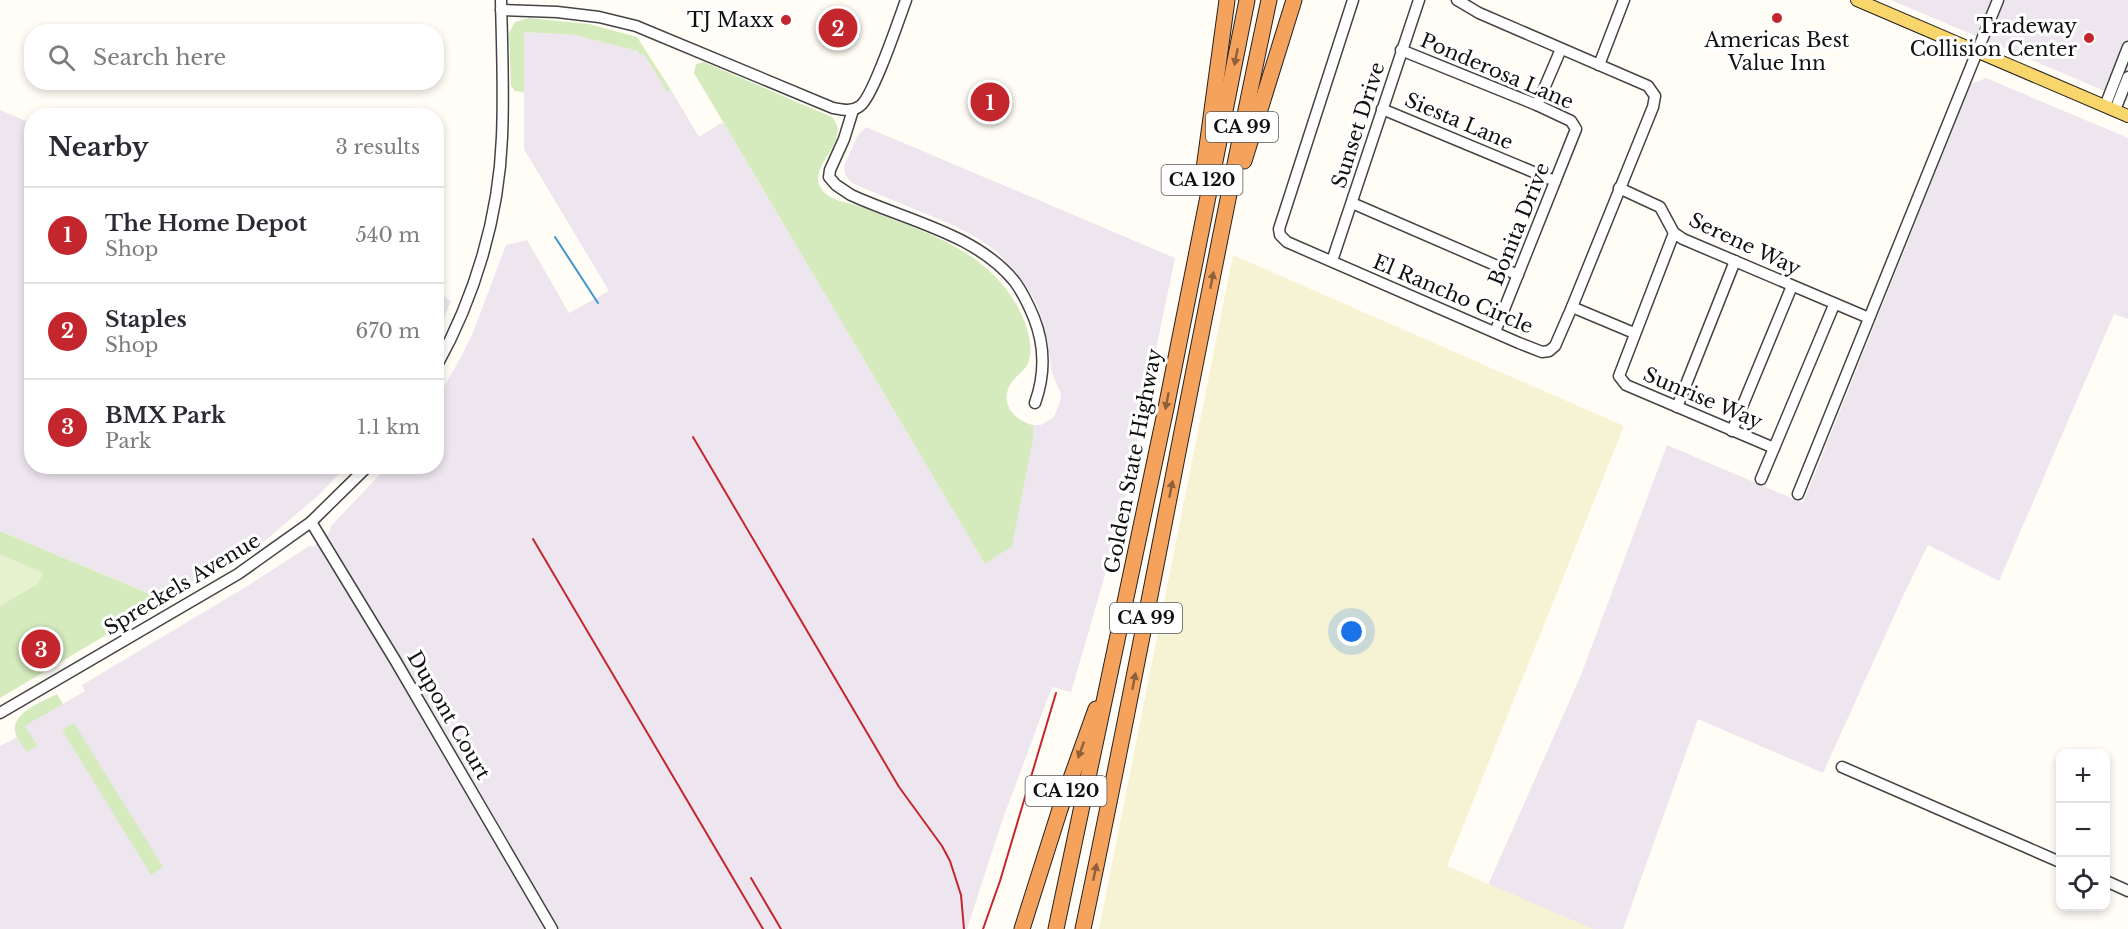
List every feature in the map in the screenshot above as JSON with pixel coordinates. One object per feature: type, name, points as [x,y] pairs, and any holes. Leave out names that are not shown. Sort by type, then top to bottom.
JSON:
[{"type":"highway","name":"CA 120","points":[[1179,344],[1227,0]]},
{"type":"highway","name":"Golden State Highway","points":[[1056,929],[1179,344],[1247,0]]},
{"type":"highway","name":"CA 99","points":[[1083,929],[1216,254],[1269,0]]},
{"type":"highway","name":"CA 120","points":[[1216,254],[1294,0]]},
{"type":"highway","name":"CA 120","points":[[1022,929],[1060,809],[1115,655]]},
{"type":"main road","points":[[1857,0],[2128,116]]},
{"type":"street","points":[[444,350],[467,302],[479,269],[498,180],[502,138],[501,5],[599,17],[636,26],[833,108],[853,110],[861,106],[871,91],[906,0]]},
{"type":"street","name":"El Rancho Circle","points":[[1353,0],[1279,229],[1280,235],[1287,242],[1495,332],[1542,352],[1549,351],[1555,346],[1572,307],[1653,107],[1655,96],[1648,86],[1479,13],[1458,0]]},
{"type":"street","name":"Sunset Drive","points":[[1332,261],[1419,0]]},
{"type":"street","points":[[1599,65],[1624,0]]},
{"type":"street","points":[[1798,494],[1998,0]]},
{"type":"street","points":[[2110,108],[2128,47]]},
{"type":"street","points":[[1537,105],[1561,49]]},
{"type":"street","name":"Ponderosa Lane","points":[[1401,50],[1537,105],[1571,121],[1576,129]]},
{"type":"street","points":[[2110,108],[2128,77]]},
{"type":"street","name":"Siesta Lane","points":[[1382,109],[1555,181]]},
{"type":"street","points":[[853,110],[844,139],[830,170],[829,177],[832,182],[862,200],[963,241],[994,261],[1015,282],[1036,323],[1042,349],[1040,388],[1035,403]]},
{"type":"street","name":"Bonita Drive","points":[[1495,332],[1576,129]]},
{"type":"street","name":"Serene Way","points":[[1619,188],[1660,207],[1674,233],[1683,239],[1869,318]]},
{"type":"street","points":[[1352,203],[1518,275]]},
{"type":"street","points":[[1572,307],[1634,333],[1674,233]]},
{"type":"street","points":[[1677,407],[1735,261]]},
{"type":"street","points":[[1732,431],[1792,286]]},
{"type":"street","points":[[1761,478],[1834,304]]},
{"type":"street","name":"Sunrise Way","points":[[1634,333],[1619,372],[1620,379],[1626,385],[1774,448]]},
{"type":"street","name":"Spreckels Avenue","points":[[0,713],[238,574],[311,522],[360,474]]},
{"type":"street","name":"Dupont Court","points":[[311,522],[395,660],[552,929]]},
{"type":"street","points":[[1842,767],[2056,860]]},
{"type":"street","points":[[2110,883],[2128,891]]},
{"type":"shaded area","points":[[1891,0],[2128,0],[2128,101],[1964,31]]},
{"type":"shaded area","points":[[524,32],[575,35],[638,51],[641,55],[644,53],[667,91],[671,90],[699,137],[723,122],[985,564],[1033,439],[1033,425],[1041,425],[1054,417],[1060,402],[1061,394],[1052,373],[1041,316],[1023,282],[997,252],[955,226],[849,180],[844,166],[858,135],[866,127],[1175,258],[1119,527],[1071,692],[1052,687],[1001,824],[967,929],[0,929],[0,746],[17,737],[27,752],[37,746],[25,726],[85,691],[82,685],[249,585],[309,546],[313,547],[380,474],[444,474],[444,387],[474,330],[506,245],[527,240],[569,313],[609,291],[524,149]]},
{"type":"shaded area","points":[[1986,78],[2128,138],[2128,319],[2114,314],[1999,581],[1928,545],[1823,773],[1698,719],[1623,929],[1590,929],[1488,885],[1581,675],[1667,445],[1803,503],[1971,84]]},
{"type":"shaded area","points":[[0,110],[24,120],[24,474],[339,474],[320,494],[267,539],[218,572],[165,600],[0,531]]},
{"type":"shaded area","points":[[1233,255],[1624,426],[1447,866],[1593,929],[1099,929]]},
{"type":"shaded area","points":[[444,297],[451,301],[444,317]]},
{"type":"green space","points":[[529,18],[589,24],[637,37],[671,90],[667,92],[644,54],[640,55],[638,51],[575,35],[524,32],[524,92],[515,91],[511,86],[509,33],[515,22]]},
{"type":"green space","points":[[704,62],[832,117],[837,127],[837,137],[818,176],[819,185],[826,194],[929,234],[968,254],[1002,284],[1016,304],[1028,331],[1030,353],[1025,368],[1010,385],[1007,399],[1015,416],[1033,425],[1033,439],[1012,546],[985,564],[694,73],[696,64]]},
{"type":"green space","points":[[0,531],[150,594],[165,600],[0,698]]},
{"type":"green space","points":[[0,554],[43,573],[38,584],[0,606]]},
{"type":"green space","points":[[57,694],[63,704],[25,726],[38,746],[27,752],[15,731],[18,718],[30,708]]},
{"type":"green space","points":[[74,723],[163,867],[151,875],[62,730]]},
{"type":"waterway","points":[[555,237],[598,303]]},
{"type":"railway","points":[[693,437],[899,787],[942,846],[950,861],[961,895],[964,929]]},
{"type":"railway","points":[[533,539],[763,929]]},
{"type":"railway","points":[[983,929],[1000,881],[1056,693]]},
{"type":"railway","points":[[751,878],[781,929]]},
{"type":"place","name":"Americas Best Value Inn","points":[[1777,18]]},
{"type":"place","name":"TJ Maxx","points":[[786,20]]},
{"type":"place","name":"Staples","points":[[838,28]]},
{"type":"place","name":"Tradeway Collision Center","points":[[2089,38]]},
{"type":"place","name":"The Home Depot","points":[[990,102]]},
{"type":"place","name":"BMX Park","points":[[41,649]]}]
